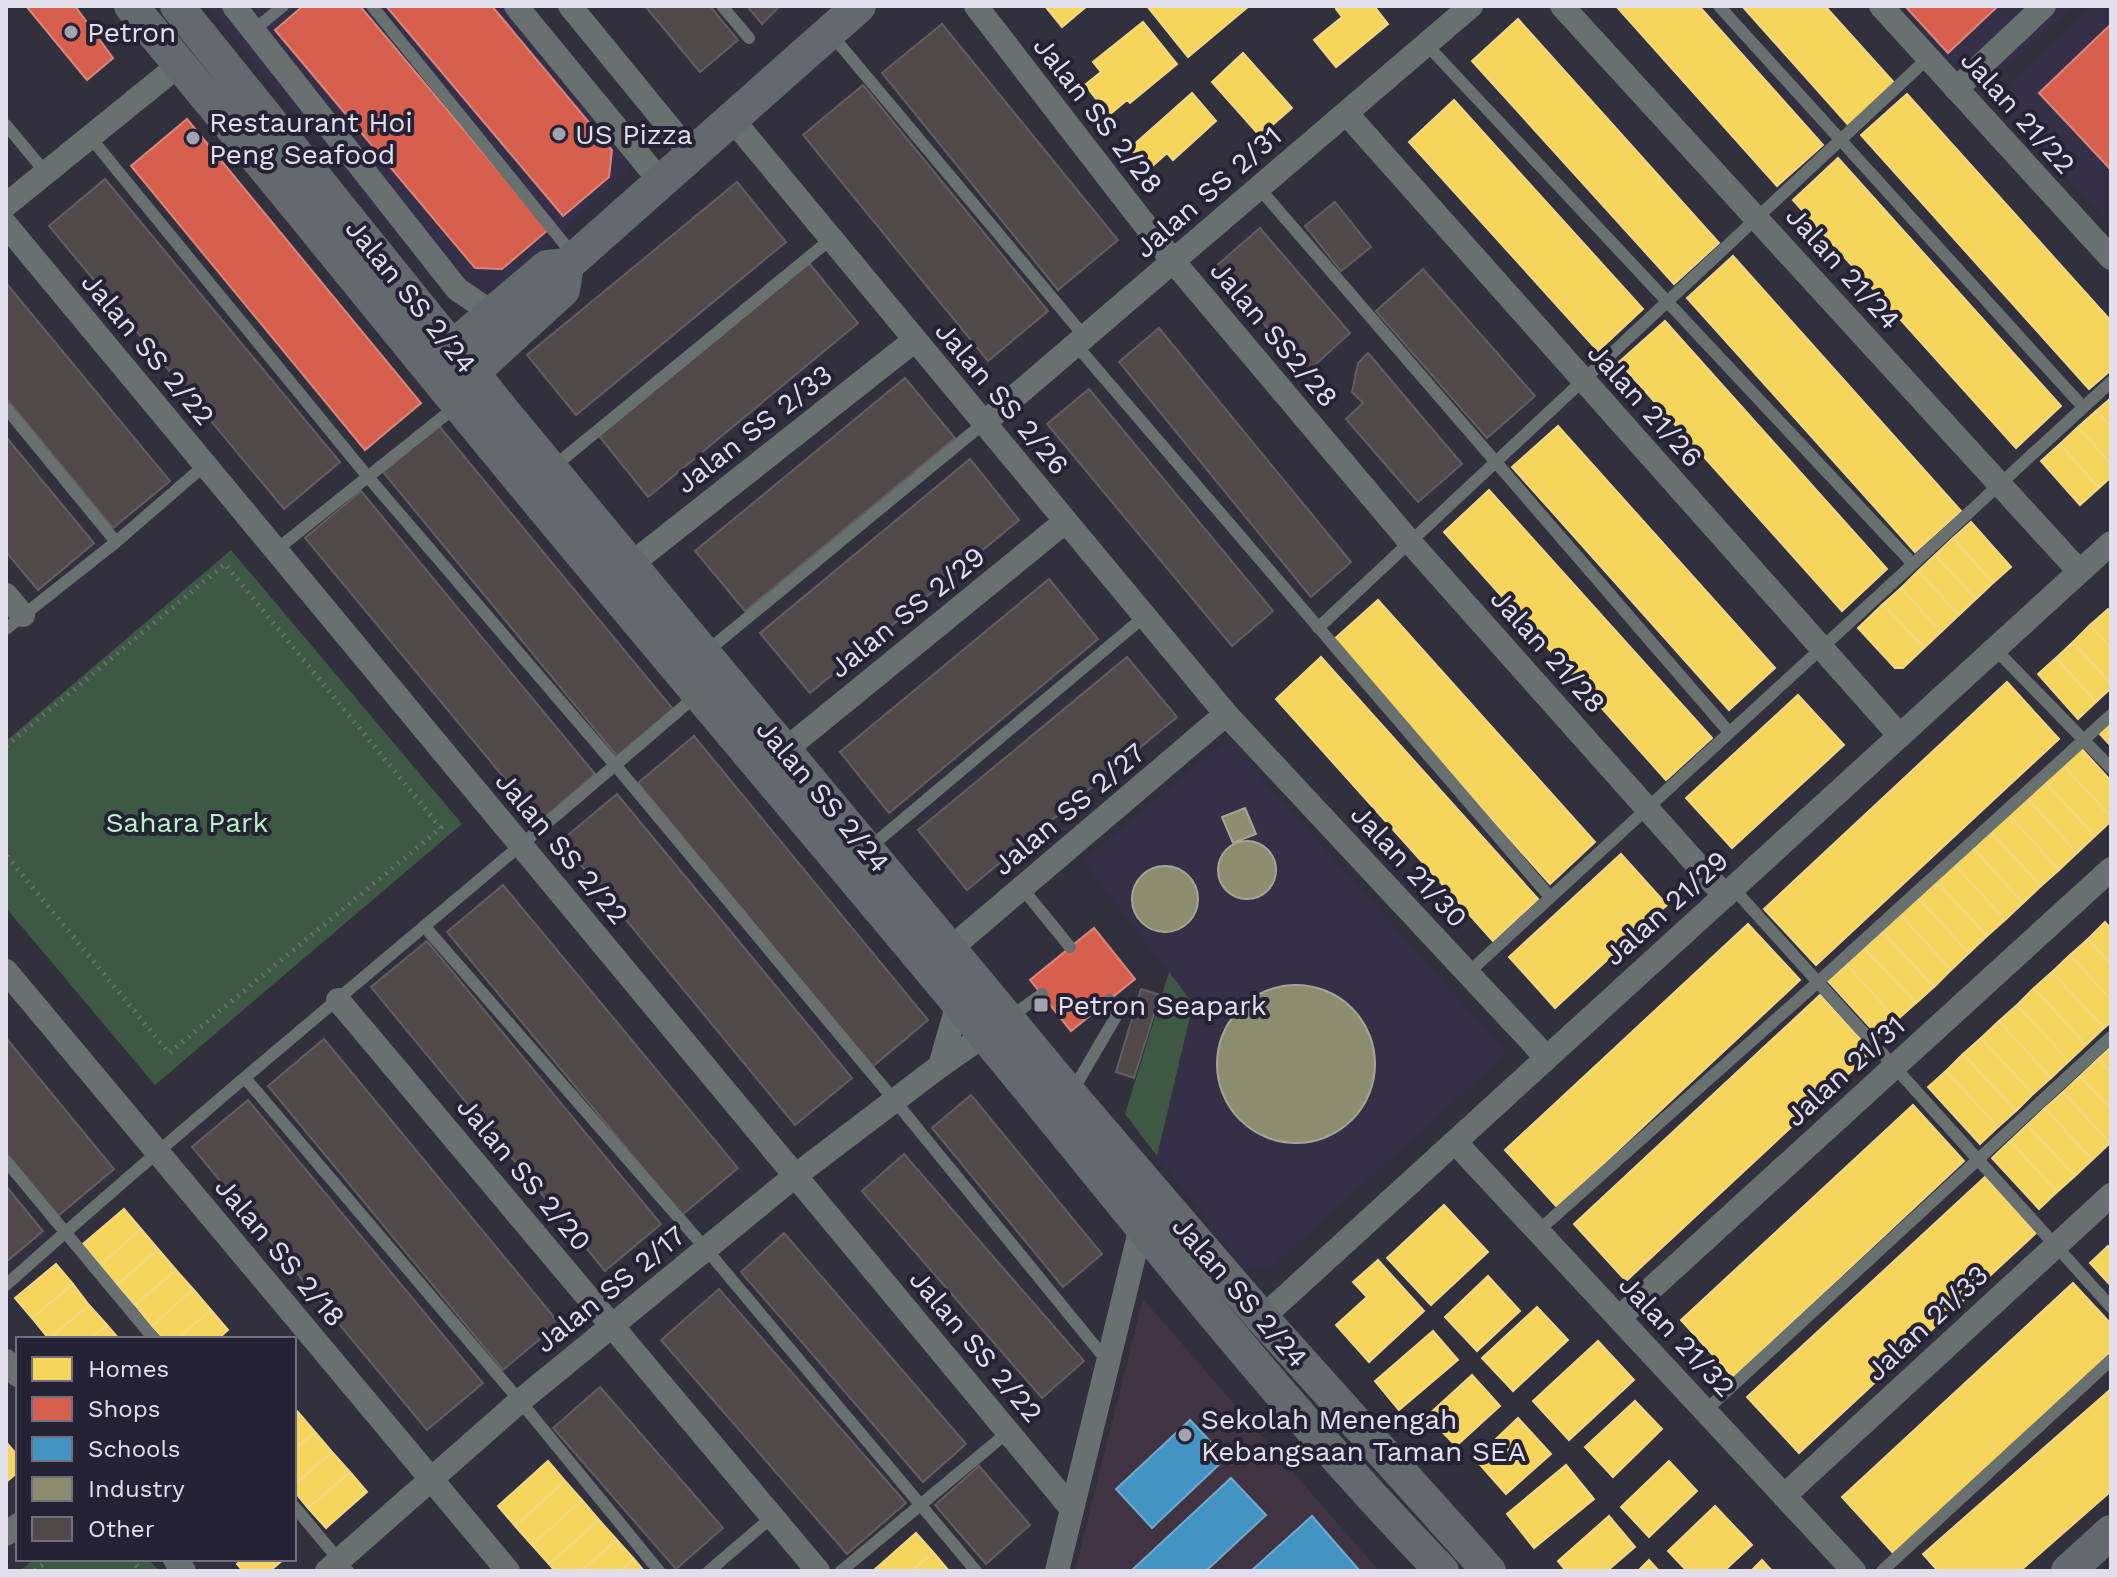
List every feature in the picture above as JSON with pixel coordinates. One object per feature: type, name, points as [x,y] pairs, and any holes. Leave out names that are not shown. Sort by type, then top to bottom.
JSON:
[{"type":"main road","name":"Jalan SS 2/24","points":[[131,6],[452,377],[700,693],[958,1003],[997,1027],[1070,1094],[1262,1318],[1489,1571]]},
{"type":"main road","name":"Jalan SS 2/24","points":[[177,6],[416,301],[452,377],[507,416],[868,849],[950,949],[997,1027],[1141,1227],[1271,1381],[1442,1571]]},
{"type":"main road","points":[[452,377],[501,326],[547,267],[571,262],[859,6]]},
{"type":"main road","points":[[416,301],[447,316],[501,326]]},
{"type":"main road","points":[[501,326],[503,404],[507,416]]},
{"type":"main road","points":[[1262,1318],[1256,1329],[1256,1338],[1271,1381]]},
{"type":"main road","points":[[2068,1571],[2111,1532]]},
{"type":"street","points":[[234,6],[457,289],[501,326]]},
{"type":"street","points":[[516,6],[661,182]]},
{"type":"street","points":[[570,6],[692,155]]},
{"type":"street","name":"Jalan SS 2/28","points":[[976,6],[1173,261]]},
{"type":"street","name":"Jalan SS 2/31","points":[[984,423],[1471,6]]},
{"type":"street","name":"Jalan 21/24","points":[[1562,6],[2079,571]]},
{"type":"street","name":"Jalan 21/22","points":[[1881,6],[2111,258]]},
{"type":"street","points":[[1956,89],[2044,6]]},
{"type":"street","points":[[6,205],[180,64]]},
{"type":"street","name":"Jalan 21/26","points":[[1346,113],[1900,736]]},
{"type":"street","name":"Jalan SS 2/26","points":[[732,119],[1226,714]]},
{"type":"street","name":"Jalan SS 2/22","points":[[6,225],[1072,1509]]},
{"type":"street","name":"Jalan SS2/28","points":[[1173,261],[1329,446]]},
{"type":"street","name":"Jalan SS 2/33","points":[[630,565],[915,340]]},
{"type":"street","name":"Jalan 21/28","points":[[1329,446],[1410,542],[1648,808],[1729,892]]},
{"type":"street","name":"Jalan SS 2/29","points":[[785,750],[1066,521]]},
{"type":"street","name":"Jalan 21/29","points":[[1262,1318],[2111,543]]},
{"type":"street","points":[[6,595],[15,622]]},
{"type":"street","name":"Jalan SS 2/27","points":[[950,949],[1226,714]]},
{"type":"street","name":"Jalan 21/30","points":[[1226,714],[1547,1058]]},
{"type":"street","name":"Jalan 21/31","points":[[1619,1318],[2111,869]]},
{"type":"street","name":"Jalan SS 2/18","points":[[6,971],[508,1571]]},
{"type":"street","name":"Jalan SS 2/20","points":[[338,1000],[818,1571]]},
{"type":"street","points":[[940,1066],[958,1003]]},
{"type":"street","name":"Jalan SS 2/17","points":[[338,1567],[431,1478],[611,1325],[795,1176],[940,1066],[997,1027]]},
{"type":"street","name":"Jalan 21/32","points":[[1455,1142],[1854,1571]]},
{"type":"street","name":"Jalan 21/33","points":[[1784,1496],[2111,1195]]},
{"type":"street","points":[[1057,1571],[1141,1227]]},
{"type":"lane","points":[[254,30],[283,6]]},
{"type":"lane","points":[[372,6],[571,262]]},
{"type":"lane","points":[[722,6],[749,38]]},
{"type":"lane","points":[[1719,6],[2083,407]]},
{"type":"lane","points":[[829,33],[1318,628],[1550,897]]},
{"type":"lane","points":[[1426,44],[1913,564]]},
{"type":"lane","points":[[1318,628],[1928,58]]},
{"type":"lane","points":[[6,125],[46,173]]},
{"type":"lane","points":[[90,137],[368,477],[616,766],[1108,1362]]},
{"type":"lane","points":[[1259,188],[1729,732]]},
{"type":"lane","points":[[552,468],[831,239]]},
{"type":"lane","points":[[276,550],[368,477],[452,377]]},
{"type":"lane","points":[[1468,973],[2111,382]]},
{"type":"lane","points":[[6,408],[116,542]]},
{"type":"lane","points":[[704,654],[984,423]]},
{"type":"lane","points":[[15,622],[116,542],[205,465]]},
{"type":"lane","points":[[868,849],[1145,616]]},
{"type":"lane","points":[[1995,649],[2111,768]]},
{"type":"lane","points":[[6,1285],[157,1151],[522,847],[700,693]]},
{"type":"lane","points":[[1538,1231],[2111,715]]},
{"type":"lane","points":[[1022,888],[1070,947]]},
{"type":"lane","points":[[1729,892],[1896,1066],[2111,1307]]},
{"type":"lane","points":[[425,927],[706,1249],[976,1571]]},
{"type":"lane","points":[[997,1027],[1042,994]]},
{"type":"lane","points":[[1070,1094],[1118,1013],[1109,1000]]},
{"type":"lane","points":[[1705,1411],[2111,1037]]},
{"type":"lane","points":[[245,1078],[520,1401],[659,1571]]},
{"type":"lane","points":[[6,1161],[152,1337]]},
{"type":"lane","points":[[1882,1571],[2111,1360]]},
{"type":"lane","points":[[841,1571],[1008,1432]]},
{"type":"lane","points":[[296,1509],[338,1567]]},
{"type":"lane","points":[[709,1571],[772,1517]]},
{"type":"path","points":[[6,746],[225,564],[441,828],[169,1053],[6,855]]},
{"type":"shaded area","points":[[206,6],[533,6],[649,150],[498,292],[434,281]]},
{"type":"shaded area","points":[[1901,6],[2073,6],[1980,92]]},
{"type":"shaded area","points":[[2092,6],[2111,6],[2111,227],[1993,98]]},
{"type":"shaded area","points":[[1227,739],[1507,1053],[1272,1267],[1244,1268],[1157,1156],[1193,1004],[1083,861]]},
{"type":"shaded area","name":"Sekolah Menengah Kebangsaan Taman SEA","points":[[1143,1299],[1379,1571],[1075,1571]]},
{"type":"green space","name":"Sahara Park","points":[[231,550],[462,824],[155,1085],[6,908],[6,741]]},
{"type":"green space","points":[[1169,972],[1193,1004],[1157,1156],[1125,1114]]},
{"type":"green space","points":[[32,1561],[150,1561],[159,1571],[20,1571]]},
{"type":"building: Homes","points":[[1045,6],[1087,6],[1062,27]]},
{"type":"building: Homes","points":[[1147,6],[1249,6],[1188,57]]},
{"type":"building: Homes","points":[[1340,6],[1374,6],[1388,24],[1336,67],[1314,40],[1342,17],[1336,9]]},
{"type":"building: Homes","points":[[1616,6],[1699,6],[1823,145],[1777,186]]},
{"type":"building: Homes","points":[[1742,6],[1825,6],[1897,86],[1851,128]]},
{"type":"building: Homes","points":[[1518,19],[1719,243],[1674,284],[1472,61]]},
{"type":"building: Homes","points":[[1143,22],[1177,64],[1130,103],[1127,100],[1109,115],[1085,85],[1101,72],[1093,62]]},
{"type":"building: Homes","points":[[1243,53],[1292,108],[1260,136],[1212,82]]},
{"type":"building: Homes","points":[[1192,93],[1216,121],[1173,160],[1167,153],[1148,170],[1130,148]]},
{"type":"building: Homes","points":[[1907,94],[2111,321],[2111,370],[2089,389],[1861,135]]},
{"type":"building: Homes","points":[[1454,100],[1643,309],[1598,351],[1409,142]]},
{"type":"building: Homes","points":[[1838,158],[2061,406],[2016,448],[1793,200]]},
{"type":"building: Homes","points":[[1733,256],[1961,511],[1915,552],[1687,298]]},
{"type":"building: Homes","points":[[1665,321],[1887,569],[1842,611],[1619,362]]},
{"type":"building: Homes","points":[[2111,398],[2111,427],[2096,411]]},
{"type":"building: Homes","points":[[2096,411],[2111,427],[2111,464],[2078,427]]},
{"type":"building: Homes","points":[[1558,426],[1775,668],[1729,710],[1512,467]]},
{"type":"building: Homes","points":[[2078,427],[2111,464],[2111,477],[2099,488],[2060,444]]},
{"type":"building: Homes","points":[[2060,444],[2099,488],[2080,505],[2041,461]]},
{"type":"building: Homes","points":[[1489,490],[1712,738],[1666,780],[1444,532]]},
{"type":"building: Homes","points":[[1971,522],[2011,567],[1993,583],[1953,538]]},
{"type":"building: Homes","points":[[1953,538],[1993,583],[1976,599],[1935,555]]},
{"type":"building: Homes","points":[[1935,555],[1976,599],[1959,615],[1918,571]]},
{"type":"building: Homes","points":[[1918,571],[1959,615],[1941,632],[1901,588]]},
{"type":"building: Homes","points":[[1901,588],[1941,632],[1924,648],[1883,604]]},
{"type":"building: Homes","points":[[1378,600],[1595,842],[1550,884],[1332,641]]},
{"type":"building: Homes","points":[[1883,604],[1924,648],[1903,668],[1895,668],[1858,628]]},
{"type":"building: Homes","points":[[2108,609],[2111,612],[2111,648],[2090,625]]},
{"type":"building: Homes","points":[[2090,625],[2111,648],[2111,684],[2073,642]]},
{"type":"building: Homes","points":[[2073,642],[2111,684],[2111,688],[2096,702],[2056,658]]},
{"type":"building: Homes","points":[[1321,657],[1538,899],[1493,941],[1276,699]]},
{"type":"building: Homes","points":[[2056,658],[2096,702],[2078,719],[2038,674]]},
{"type":"building: Homes","points":[[2007,682],[2059,739],[1816,965],[1764,909]]},
{"type":"building: Homes","points":[[1798,695],[1844,745],[1732,848],[1686,798]]},
{"type":"building: Homes","points":[[2111,720],[2111,746],[2098,732]]},
{"type":"building: Homes","points":[[2080,747],[2111,781],[2111,817],[2062,764]]},
{"type":"building: Homes","points":[[2062,764],[2111,817],[2111,821],[2095,836],[2044,781]]},
{"type":"building: Homes","points":[[2044,781],[2095,836],[2077,853],[2026,797]]},
{"type":"building: Homes","points":[[2026,797],[2077,853],[2059,870],[2008,814]]},
{"type":"building: Homes","points":[[2008,814],[2059,870],[2041,886],[1990,831]]},
{"type":"building: Homes","points":[[1990,831],[2041,886],[2023,903],[1972,847]]},
{"type":"building: Homes","points":[[1972,847],[2023,903],[2005,920],[1954,864]]},
{"type":"building: Homes","points":[[1621,854],[1667,905],[1555,1008],[1509,957]]},
{"type":"building: Homes","points":[[1954,864],[2005,920],[1987,936],[1936,881]]},
{"type":"building: Homes","points":[[1936,881],[1987,936],[1969,953],[1918,898]]},
{"type":"building: Homes","points":[[1918,898],[1969,953],[1951,970],[1900,914]]},
{"type":"building: Homes","points":[[1900,914],[1951,970],[1934,987],[1882,931]]},
{"type":"building: Homes","points":[[2105,922],[2111,929],[2111,964],[2088,939]]},
{"type":"building: Homes","points":[[1748,924],[1800,980],[1557,1207],[1505,1150]]},
{"type":"building: Homes","points":[[1882,931],[1934,987],[1916,1003],[1864,948]]},
{"type":"building: Homes","points":[[2088,939],[2111,964],[2111,1000],[2070,955]]},
{"type":"building: Homes","points":[[1864,948],[1916,1003],[1897,1020],[1846,964]]},
{"type":"building: Homes","points":[[2070,955],[2111,1000],[2111,1022],[2104,1028],[2052,972]]},
{"type":"building: Homes","points":[[1846,964],[1897,1020],[1879,1037],[1828,981]]},
{"type":"building: Homes","points":[[2052,972],[2104,1028],[2086,1045],[2034,988]]},
{"type":"building: Homes","points":[[2034,988],[2086,1045],[2069,1061],[2017,1005]]},
{"type":"building: Homes","points":[[1820,995],[1872,1052],[1626,1281],[1574,1224]]},
{"type":"building: Homes","points":[[2017,1005],[2069,1061],[2051,1078],[1999,1021]]},
{"type":"building: Homes","points":[[1999,1021],[2051,1078],[2033,1094],[1981,1038]]},
{"type":"building: Homes","points":[[1981,1038],[2033,1094],[2016,1111],[1963,1054]]},
{"type":"building: Homes","points":[[2111,1047],[2111,1073],[2098,1059]]},
{"type":"building: Homes","points":[[1963,1054],[2016,1111],[1998,1127],[1946,1071]]},
{"type":"building: Homes","points":[[2098,1059],[2111,1073],[2111,1109],[2080,1076]]},
{"type":"building: Homes","points":[[1946,1071],[1998,1127],[1980,1144],[1928,1087]]},
{"type":"building: Homes","points":[[2080,1076],[2111,1109],[2110,1143],[2063,1092]]},
{"type":"building: Homes","points":[[2063,1092],[2110,1143],[2092,1160],[2045,1108]]},
{"type":"building: Homes","points":[[1913,1105],[1964,1161],[1733,1377],[1681,1320]]},
{"type":"building: Homes","points":[[2045,1108],[2092,1160],[2075,1176],[2027,1125]]},
{"type":"building: Homes","points":[[2027,1125],[2075,1176],[2057,1192],[2010,1141]]},
{"type":"building: Homes","points":[[2010,1141],[2057,1192],[2039,1209],[1992,1158]]},
{"type":"building: Homes","points":[[1985,1177],[2036,1233],[1799,1453],[1747,1397]]},
{"type":"building: Homes","points":[[1444,1205],[1488,1252],[1431,1305],[1387,1258]]},
{"type":"building: Homes","points":[[124,1209],[141,1229],[100,1265],[83,1244]]},
{"type":"building: Homes","points":[[141,1229],[158,1249],[117,1285],[100,1265]]},
{"type":"building: Homes","points":[[2108,1246],[2111,1250],[2111,1286],[2090,1263]]},
{"type":"building: Homes","points":[[158,1249],[176,1270],[135,1305],[117,1285]]},
{"type":"building: Homes","points":[[1378,1260],[1424,1311],[1369,1362],[1336,1325],[1367,1297],[1353,1282]]},
{"type":"building: Homes","points":[[56,1264],[73,1284],[32,1318],[15,1298]]},
{"type":"building: Homes","points":[[176,1270],[193,1289],[152,1326],[135,1305]]},
{"type":"building: Homes","points":[[1488,1276],[1520,1311],[1477,1351],[1445,1317]]},
{"type":"building: Homes","points":[[2073,1283],[2111,1324],[2111,1352],[1894,1554],[1842,1497]]},
{"type":"building: Homes","points":[[73,1284],[89,1305],[51,1337],[47,1337],[32,1318]]},
{"type":"building: Homes","points":[[193,1289],[211,1310],[179,1337],[162,1337],[152,1326]]},
{"type":"building: Homes","points":[[89,1305],[107,1325],[92,1337],[51,1337]]},
{"type":"building: Homes","points":[[1537,1307],[1568,1340],[1513,1391],[1482,1358]]},
{"type":"building: Homes","points":[[211,1310],[228,1330],[220,1337],[179,1337]]},
{"type":"building: Homes","points":[[107,1325],[117,1337],[92,1337]]},
{"type":"building: Homes","points":[[1433,1331],[1458,1360],[1399,1410],[1375,1381]]},
{"type":"building: Homes","points":[[1598,1341],[1634,1380],[1569,1440],[1533,1401]]},
{"type":"building: Homes","points":[[1472,1375],[1500,1406],[1456,1446],[1427,1416]]},
{"type":"building: Homes","points":[[2111,1389],[2111,1491],[2020,1571],[1938,1571],[1923,1554]]},
{"type":"building: Homes","points":[[1635,1401],[1662,1429],[1613,1477],[1585,1447]]},
{"type":"building: Homes","points":[[296,1412],[315,1432],[296,1448]]},
{"type":"building: Homes","points":[[1518,1418],[1551,1454],[1506,1494],[1475,1459]]},
{"type":"building: Homes","points":[[315,1432],[332,1452],[296,1483],[296,1448]]},
{"type":"building: Homes","points":[[6,1442],[16,1454],[16,1474],[6,1482]]},
{"type":"building: Homes","points":[[332,1452],[350,1472],[308,1508],[296,1493],[296,1483]]},
{"type":"building: Homes","points":[[548,1461],[565,1481],[515,1526],[498,1506]]},
{"type":"building: Homes","points":[[1669,1461],[1697,1491],[1649,1537],[1621,1507]]},
{"type":"building: Homes","points":[[1566,1465],[1594,1499],[1534,1548],[1507,1514]]},
{"type":"building: Homes","points":[[350,1472],[367,1492],[326,1528],[308,1508]]},
{"type":"building: Homes","points":[[565,1481],[582,1500],[532,1545],[515,1526]]},
{"type":"building: Homes","points":[[582,1500],[599,1520],[549,1564],[532,1545]]},
{"type":"building: Homes","points":[[1715,1506],[1752,1545],[1724,1571],[1687,1571],[1668,1551]]},
{"type":"building: Homes","points":[[1609,1516],[1635,1547],[1607,1571],[1566,1571],[1558,1561]]},
{"type":"building: Homes","points":[[599,1520],[617,1540],[581,1571],[555,1571],[549,1564]]},
{"type":"building: Homes","points":[[916,1533],[933,1552],[912,1571],[873,1571]]},
{"type":"building: Homes","points":[[617,1540],[634,1559],[620,1571],[581,1571]]},
{"type":"building: Homes","points":[[933,1552],[949,1571],[912,1571]]},
{"type":"building: Homes","points":[[634,1559],[644,1571],[620,1571]]},
{"type":"building: Homes","points":[[1649,1560],[1659,1571],[1638,1571]]},
{"type":"building: Homes","points":[[1762,1560],[1772,1571],[1751,1571]]},
{"type":"building: Homes","points":[[240,1561],[282,1561],[270,1571],[243,1571],[237,1564]]},
{"type":"building: Shops","name":"Petron","points":[[26,6],[75,6],[113,58],[87,80]]},
{"type":"building: Shops","points":[[303,6],[360,6],[548,230],[502,269],[475,268],[275,30]]},
{"type":"building: Shops","points":[[386,6],[492,6],[612,150],[609,177],[563,216]]},
{"type":"building: Shops","points":[[1905,6],[1998,6],[1948,53]]},
{"type":"building: Shops","points":[[2111,24],[2111,170],[2039,93]]},
{"type":"building: Shops","points":[[187,119],[421,403],[365,450],[131,166]]},
{"type":"building: Shops","points":[[1094,928],[1135,979],[1071,1031],[1030,980]]},
{"type":"building: Schools","points":[[1190,1420],[1226,1458],[1152,1528],[1116,1489]]},
{"type":"building: Schools","points":[[1231,1478],[1266,1515],[1206,1571],[1131,1571]]},
{"type":"building: Schools","points":[[1312,1516],[1360,1571],[1251,1571]]},
{"type":"building: Industry","points":[[1245,808],[1256,834],[1233,843],[1222,817]]},
{"type":"building: Industry","points":[[1247,841],[1258,843],[1267,850],[1274,859],[1274,881],[1267,890],[1258,897],[1247,899],[1236,897],[1227,890],[1220,881],[1218,870],[1220,859],[1227,850],[1236,843]]},
{"type":"building: Industry","points":[[1159,866],[1171,866],[1183,871],[1193,881],[1198,899],[1196,912],[1183,927],[1171,932],[1159,932],[1147,927],[1137,917],[1132,905],[1132,893],[1137,881],[1147,871]]},
{"type":"building: Industry","points":[[1296,985],[1326,991],[1352,1008],[1369,1034],[1375,1064],[1369,1094],[1352,1120],[1326,1137],[1296,1143],[1266,1137],[1240,1120],[1223,1094],[1217,1064],[1223,1034],[1240,1008],[1266,991]]},
{"type":"building: Other","points":[[645,6],[710,6],[738,40],[700,72]]},
{"type":"building: Other","points":[[747,6],[780,6],[762,24]]},
{"type":"building: Other","points":[[942,24],[1118,240],[1058,290],[882,73]]},
{"type":"building: Other","points":[[863,85],[1048,311],[988,361],[803,135]]},
{"type":"building: Other","points":[[105,179],[340,462],[284,509],[49,226]]},
{"type":"building: Other","points":[[737,182],[786,242],[576,415],[527,355]]},
{"type":"building: Other","points":[[1335,202],[1371,247],[1341,271],[1305,226]]},
{"type":"building: Other","points":[[1260,228],[1350,333],[1306,373],[1215,267]]},
{"type":"building: Other","points":[[809,263],[858,323],[648,497],[599,436]]},
{"type":"building: Other","points":[[1423,269],[1535,396],[1487,438],[1376,311]]},
{"type":"building: Other","points":[[6,283],[170,481],[113,528],[6,398]]},
{"type":"building: Other","points":[[1159,328],[1351,562],[1311,597],[1119,362]]},
{"type":"building: Other","points":[[1368,353],[1462,464],[1418,502],[1346,419],[1363,403],[1352,392],[1358,363]]},
{"type":"building: Other","points":[[905,378],[955,438],[745,611],[695,551]]},
{"type":"building: Other","points":[[1089,389],[1273,611],[1232,646],[1047,424]]},
{"type":"building: Other","points":[[439,426],[673,709],[617,756],[383,472]]},
{"type":"building: Other","points":[[6,437],[94,543],[38,590],[6,552]]},
{"type":"building: Other","points":[[970,459],[1019,520],[810,693],[760,633]]},
{"type":"building: Other","points":[[361,491],[595,774],[540,821],[305,538]]},
{"type":"building: Other","points":[[1049,579],[1098,639],[889,813],[840,752]]},
{"type":"building: Other","points":[[1127,657],[1177,717],[967,890],[918,830]]},
{"type":"building: Other","points":[[694,736],[928,1020],[872,1067],[638,783]]},
{"type":"building: Other","points":[[617,794],[852,1078],[795,1125],[561,841]]},
{"type":"building: Other","points":[[503,885],[738,1168],[682,1215],[447,932]]},
{"type":"building: Other","points":[[427,941],[661,1224],[605,1271],[371,987]]},
{"type":"building: Other","points":[[1141,989],[1160,995],[1134,1078],[1116,1072]]},
{"type":"building: Other","points":[[6,1038],[114,1169],[58,1216],[6,1153]]},
{"type":"building: Other","points":[[324,1039],[559,1323],[503,1370],[268,1086]]},
{"type":"building: Other","points":[[971,1095],[1102,1254],[1063,1287],[932,1128]]},
{"type":"building: Other","points":[[248,1100],[483,1383],[427,1430],[192,1147]]},
{"type":"building: Other","points":[[904,1154],[1084,1361],[1042,1398],[862,1191]]},
{"type":"building: Other","points":[[6,1186],[43,1231],[6,1262]]},
{"type":"building: Other","points":[[784,1233],[966,1444],[923,1482],[741,1272]]},
{"type":"building: Other","points":[[719,1289],[906,1503],[847,1554],[661,1340]]},
{"type":"building: Other","points":[[600,1387],[723,1528],[676,1569],[553,1428]]},
{"type":"building: Other","points":[[979,1466],[1030,1525],[986,1564],[935,1505]]},
{"type":"place","name":"Petron","points":[[71,32]]},
{"type":"place","name":"US Pizza","points":[[559,134]]},
{"type":"place","name":"Restaurant Hoi Peng Seafood","points":[[193,138]]},
{"type":"place","name":"Petron Seapark","points":[[1041,1005]]},
{"type":"place","name":"Sekolah Menengah Kebangsaan Taman SEA","points":[[1185,1435]]}]
